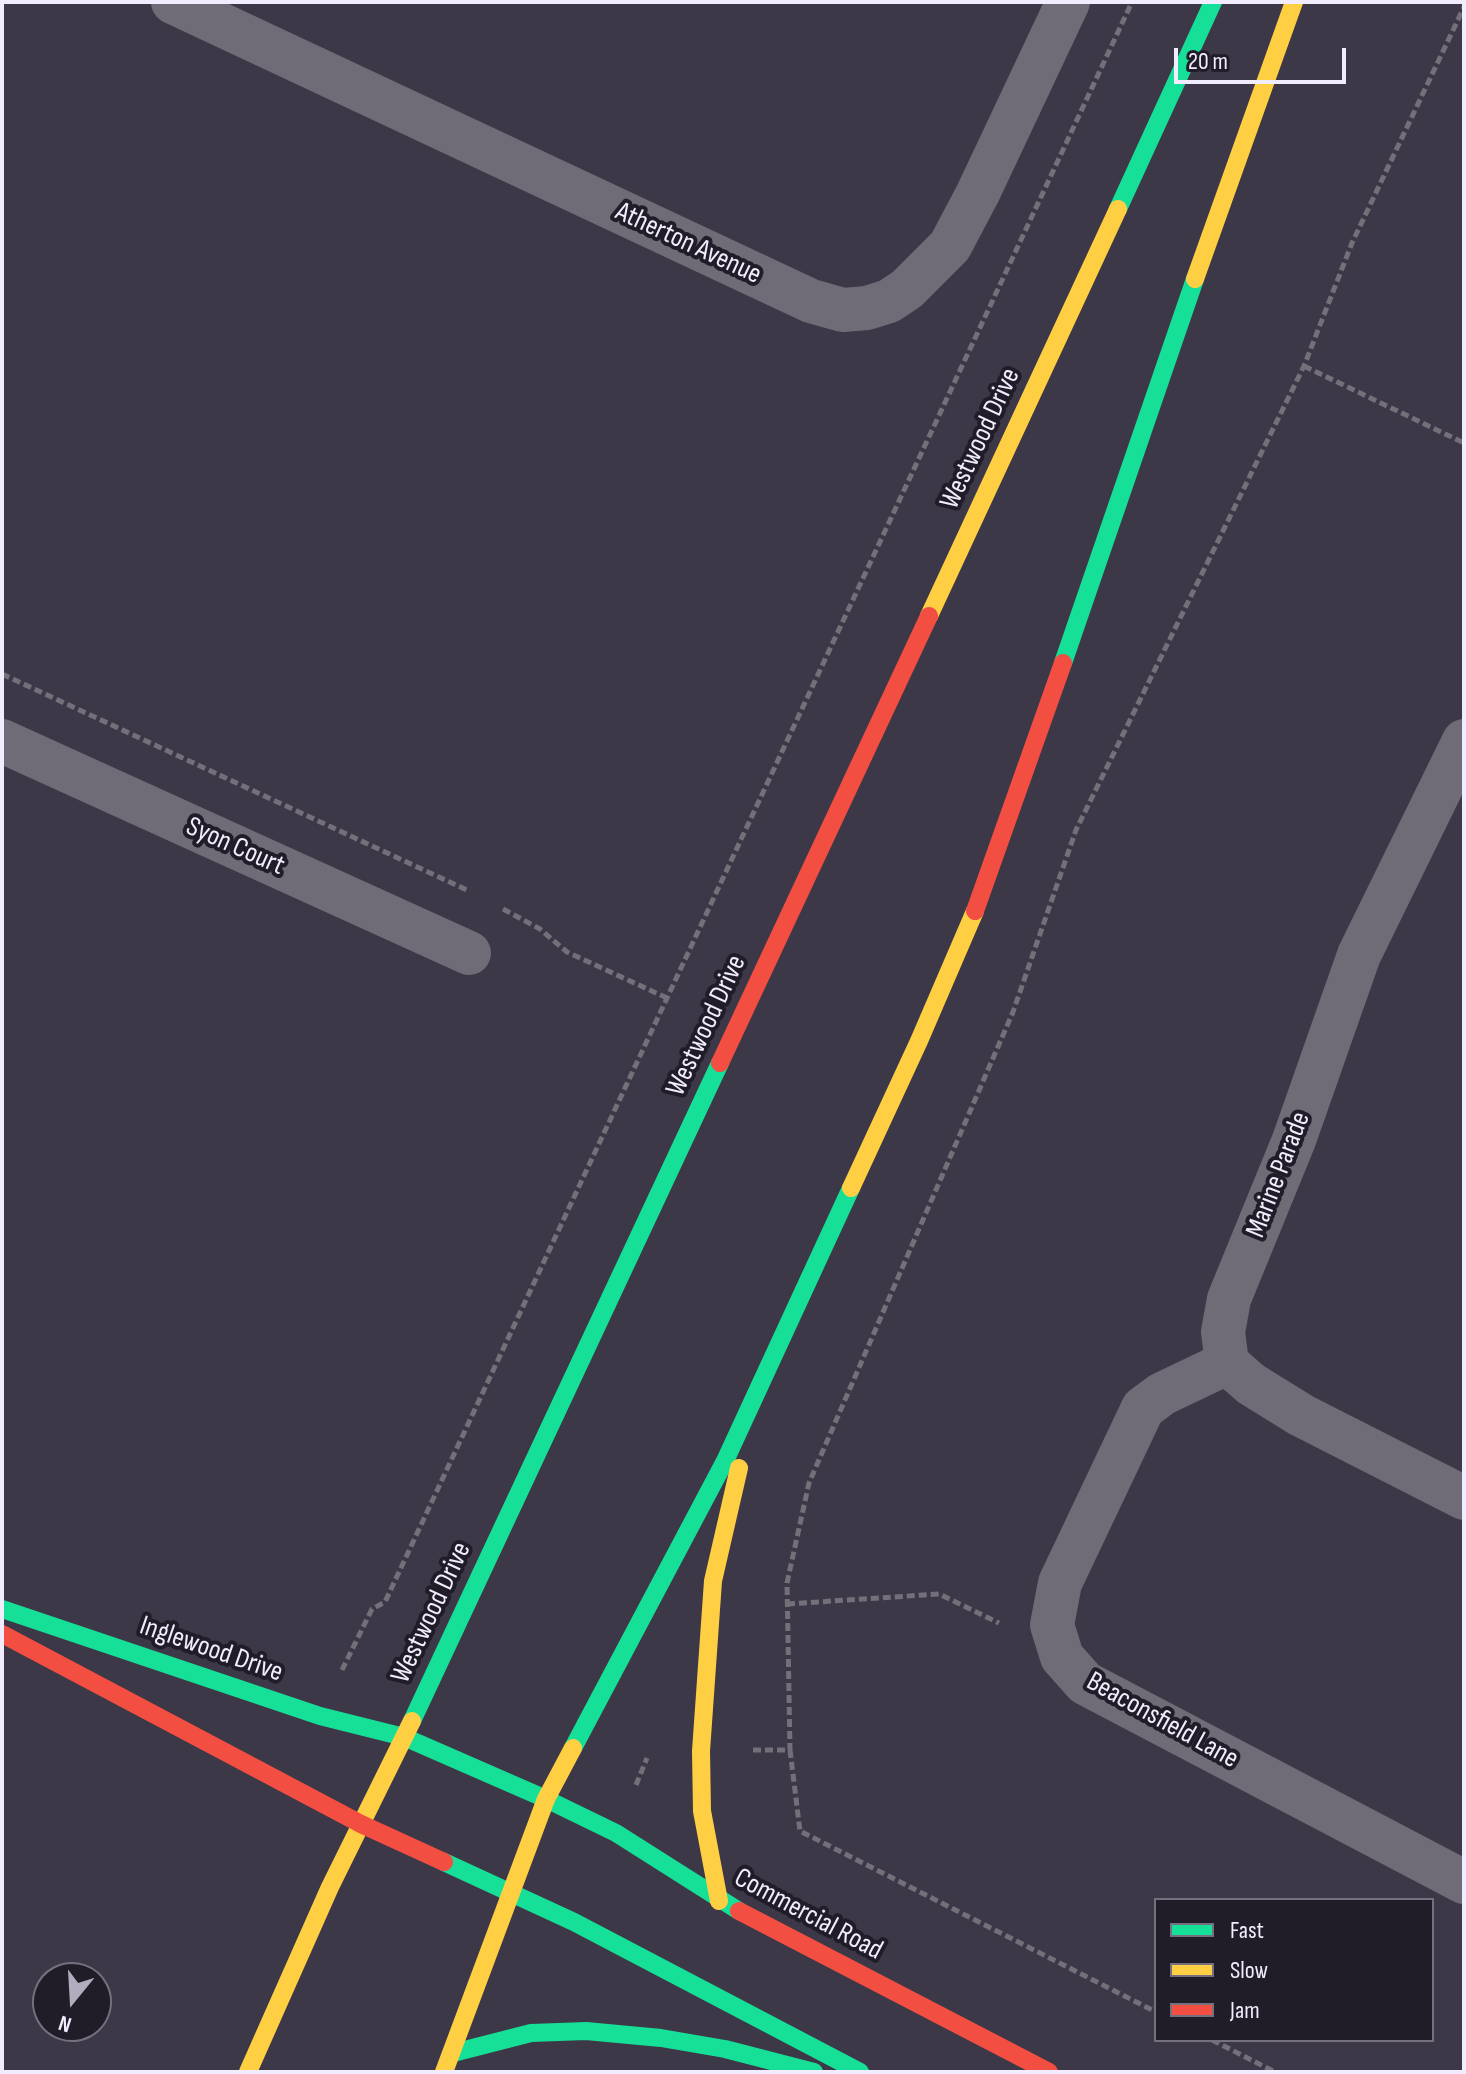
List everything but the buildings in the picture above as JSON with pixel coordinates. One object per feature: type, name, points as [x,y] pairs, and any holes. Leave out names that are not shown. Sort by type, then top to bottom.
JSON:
[{"type":"street","name":"Atherton Avenue","points":[[173,2],[811,301],[843,310],[867,308],[889,301],[907,289],[950,246],[1068,2]]},
{"type":"street","name":"Westwood Drive","points":[[248,2072],[361,1824],[989,489],[1213,2]]},
{"type":"street","points":[[444,2072],[546,1799],[725,1461],[919,1041],[973,916],[1015,804],[1188,298],[1294,2]]},
{"type":"street","name":"Syon Court","points":[[2,741],[469,953]]},
{"type":"street","name":"Marine Parade","points":[[1227,1363],[1223,1332],[1229,1299],[1294,1140],[1359,955],[1464,741]]},
{"type":"street","points":[[1052,1625],[1060,1583],[1143,1408],[1162,1394],[1227,1363],[1251,1384],[1301,1415],[1464,1498]]},
{"type":"street","points":[[719,1901],[702,1811],[701,1751],[713,1581],[732,1491],[769,1365]]},
{"type":"street","name":"Inglewood Drive","points":[[2,1609],[320,1716],[404,1737]]},
{"type":"street","name":"Beaconsfield Lane","points":[[1052,1625],[1062,1657],[1085,1683],[1464,1882]]},
{"type":"street","points":[[2,1634],[361,1824],[512,1892],[860,2072]]},
{"type":"street","name":"Commercial Road","points":[[404,1737],[616,1833],[719,1901],[1049,2072]]},
{"type":"street","points":[[453,2053],[531,2033],[586,2031],[661,2038],[725,2049],[814,2072]]},
{"type":"path","points":[[320,1716],[372,1609],[385,1602],[1132,2]]},
{"type":"path","points":[[1154,2011],[800,1831],[790,1750],[787,1583],[809,1483],[1013,1012],[1076,830],[1304,366],[1352,243],[1464,7]]},
{"type":"path","points":[[1304,366],[1464,443]]},
{"type":"path","points":[[787,1604],[939,1594],[1019,1633],[1052,1625]]},
{"type":"path","points":[[701,1751],[790,1750]]},
{"type":"path","points":[[1216,2042],[1275,2072]]},
{"type":"traffic: fast","points":[[1118,209],[1213,2]]},
{"type":"traffic: fast","points":[[1063,663],[1195,279]]},
{"type":"traffic: fast","points":[[412,1721],[720,1063]]},
{"type":"traffic: fast","points":[[573,1748],[725,1461],[851,1188]]},
{"type":"traffic: fast","points":[[2,1609],[320,1716],[404,1737],[616,1833],[739,1911]]},
{"type":"traffic: fast","points":[[444,1862],[574,1922],[860,2072]]},
{"type":"traffic: fast","points":[[453,2053],[531,2033],[586,2031],[661,2038],[725,2049],[814,2072]]},
{"type":"traffic: slow","points":[[1195,279],[1294,2]]},
{"type":"traffic: slow","points":[[929,616],[1118,209]]},
{"type":"traffic: slow","points":[[851,1188],[975,911]]},
{"type":"traffic: slow","points":[[719,1901],[702,1811],[701,1751],[713,1581],[739,1468]]},
{"type":"traffic: slow","points":[[248,2072],[330,1887],[412,1721]]},
{"type":"traffic: slow","points":[[444,2072],[546,1799],[573,1748]]},
{"type":"traffic: jam","points":[[720,1063],[929,616]]},
{"type":"traffic: jam","points":[[975,911],[1063,663]]},
{"type":"traffic: jam","points":[[2,1634],[361,1824],[444,1862]]},
{"type":"traffic: jam","points":[[739,1911],[1049,2072]]}]
